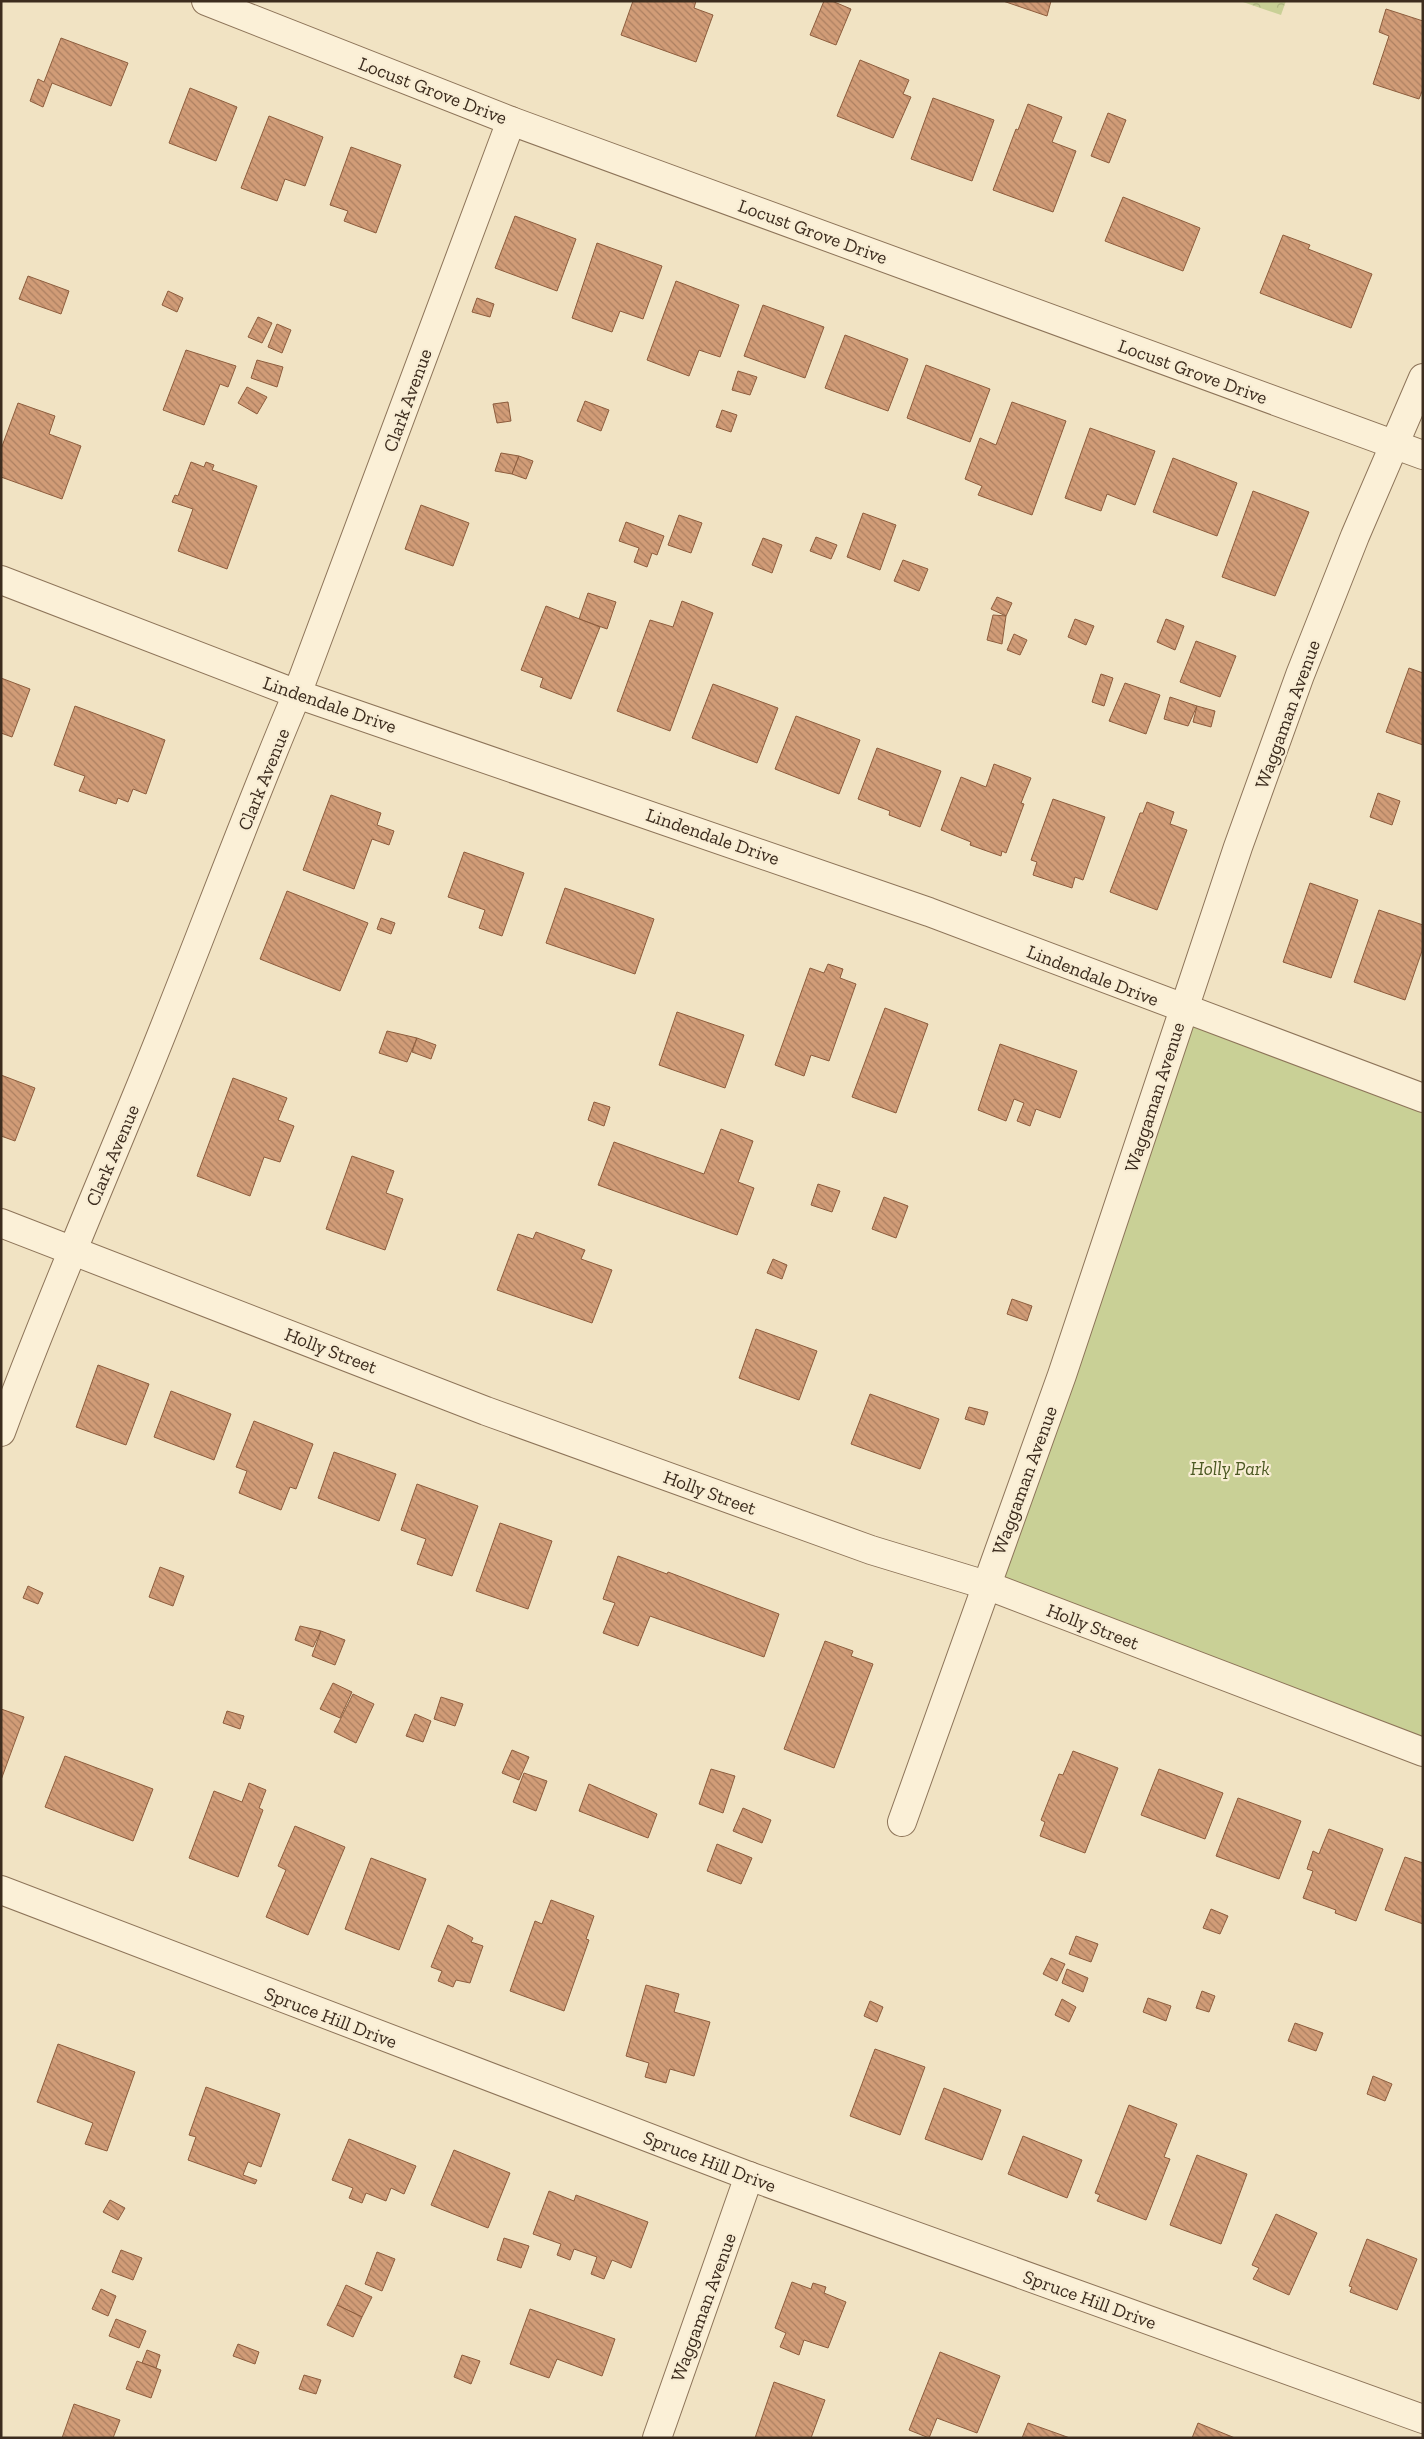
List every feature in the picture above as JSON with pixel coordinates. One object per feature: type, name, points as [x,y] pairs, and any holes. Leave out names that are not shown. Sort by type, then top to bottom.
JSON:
[{"type":"street","name":"Locust Grove Drive","points":[[206,1],[512,121],[1423,455]]},
{"type":"street","name":"Clark Avenue","points":[[1,1432],[72,1250],[137,1096],[268,763],[298,694],[512,121]]},
{"type":"street","name":"Waggaman Avenue","points":[[902,1822],[1115,1218],[1182,1009],[1300,675],[1423,378]]},
{"type":"street","name":"Lindendale Drive","points":[[1,580],[298,694],[929,912],[1182,1009],[1423,1098]]},
{"type":"street","name":"Holly Street","points":[[1,1223],[486,1411],[871,1550],[986,1585],[1423,1752]]},
{"type":"street","name":"Spruce Hill Drive","points":[[1,1890],[749,2176],[1423,2419]]},
{"type":"street","name":"Waggaman Avenue","points":[[657,2438],[749,2176]]},
{"type":"green space","points":[[1240,1],[1286,1],[1281,15]]},
{"type":"green space","name":"Holly Park","points":[[1183,1009],[1423,1098],[1423,1752],[986,1585]]},
{"type":"building","points":[[633,1],[696,1],[694,8],[713,15],[696,62],[621,35]]},
{"type":"building","points":[[824,1],[832,1],[851,9],[836,45],[810,35]]},
{"type":"building","points":[[1003,1],[1051,1],[1047,16]]},
{"type":"building","points":[[1386,9],[1423,21],[1423,89],[1419,99],[1373,84],[1389,36],[1379,32]]},
{"type":"building","points":[[61,38],[128,63],[111,106],[52,83],[43,107],[30,101],[38,79],[44,82]]},
{"type":"building","points":[[860,60],[909,80],[903,94],[911,97],[893,138],[837,116]]},
{"type":"building","points":[[190,88],[237,107],[216,161],[169,143]]},
{"type":"building","points":[[933,98],[994,120],[972,181],[911,159]]},
{"type":"building","points":[[1028,104],[1062,117],[1052,142],[1076,151],[1053,212],[993,190],[1016,129],[1018,130]]},
{"type":"building","points":[[1108,113],[1126,120],[1109,163],[1091,156]]},
{"type":"building","points":[[269,116],[323,137],[305,186],[285,179],[277,201],[241,188]]},
{"type":"building","points":[[351,147],[401,165],[376,233],[344,221],[348,211],[330,205]]},
{"type":"building","points":[[1123,197],[1200,228],[1183,271],[1105,241]]},
{"type":"building","points":[[515,216],[576,239],[557,291],[495,268]]},
{"type":"building","points":[[1283,235],[1310,245],[1308,249],[1372,274],[1351,328],[1260,293]]},
{"type":"building","points":[[597,243],[662,266],[643,319],[620,311],[612,332],[572,318]]},
{"type":"building","points":[[28,276],[69,291],[61,314],[19,299]]},
{"type":"building","points":[[676,281],[739,305],[720,357],[699,350],[689,376],[647,360]]},
{"type":"building","points":[[168,291],[183,298],[177,312],[162,305]]},
{"type":"building","points":[[477,298],[494,304],[490,317],[472,312]]},
{"type":"building","points":[[763,305],[824,327],[805,378],[744,356]]},
{"type":"building","points":[[258,317],[272,323],[262,343],[248,337]]},
{"type":"building","points":[[277,324],[291,330],[282,353],[268,347]]},
{"type":"building","points":[[845,335],[908,359],[888,411],[825,388]]},
{"type":"building","points":[[186,350],[236,366],[228,387],[220,384],[204,425],[163,410]]},
{"type":"building","points":[[257,360],[283,367],[277,387],[251,378]]},
{"type":"building","points":[[926,365],[990,389],[970,442],[907,418]]},
{"type":"building","points":[[738,371],[757,377],[750,395],[732,390]]},
{"type":"building","points":[[247,387],[267,397],[257,414],[238,403]]},
{"type":"building","points":[[585,401],[609,410],[601,431],[577,421]]},
{"type":"building","points":[[508,402],[511,421],[497,423],[493,404]]},
{"type":"building","points":[[1012,402],[1066,421],[1032,515],[978,495],[982,486],[965,479],[980,438],[996,445]]},
{"type":"building","points":[[18,403],[55,416],[49,434],[81,446],[62,499],[1,477],[1,449]]},
{"type":"building","points":[[722,410],[737,415],[731,432],[716,427]]},
{"type":"building","points":[[1090,428],[1155,451],[1135,505],[1107,494],[1101,511],[1065,498]]},
{"type":"building","points":[[501,453],[519,456],[512,474],[495,471]]},
{"type":"building","points":[[519,456],[533,461],[526,479],[512,474]]},
{"type":"building","points":[[1173,458],[1237,483],[1217,536],[1153,512]]},
{"type":"building","points":[[191,462],[204,467],[206,462],[214,465],[212,470],[257,486],[227,569],[178,551],[193,509],[172,502],[175,495],[178,496]]},
{"type":"building","points":[[1253,491],[1309,512],[1275,596],[1222,577]]},
{"type":"building","points":[[421,505],[469,523],[453,566],[405,549]]},
{"type":"building","points":[[863,513],[896,525],[880,570],[847,557]]},
{"type":"building","points":[[679,515],[702,523],[691,553],[668,545]]},
{"type":"building","points":[[626,522],[664,536],[657,555],[652,553],[647,567],[634,562],[639,548],[619,541]]},
{"type":"building","points":[[816,537],[837,545],[831,559],[810,551]]},
{"type":"building","points":[[763,538],[782,545],[772,573],[752,565]]},
{"type":"building","points":[[903,560],[928,569],[919,591],[894,581]]},
{"type":"building","points":[[588,593],[616,602],[607,629],[579,619]]},
{"type":"building","points":[[997,597],[1012,603],[1006,616],[991,609]]},
{"type":"building","points":[[682,601],[713,613],[670,731],[617,711],[650,620],[673,627]]},
{"type":"building","points":[[546,606],[600,627],[571,699],[540,687],[543,678],[521,670]]},
{"type":"building","points":[[993,615],[1006,616],[1002,644],[987,640]]},
{"type":"building","points":[[1075,619],[1094,626],[1086,645],[1068,637]]},
{"type":"building","points":[[1166,619],[1184,626],[1175,650],[1157,642]]},
{"type":"building","points":[[1014,634],[1027,640],[1020,655],[1007,650]]},
{"type":"building","points":[[1196,641],[1236,656],[1220,697],[1180,682]]},
{"type":"building","points":[[1409,668],[1423,673],[1423,745],[1386,732]]},
{"type":"building","points":[[1101,674],[1113,678],[1104,706],[1092,702]]},
{"type":"building","points":[[1,678],[30,689],[12,737],[1,733]]},
{"type":"building","points":[[1125,683],[1160,695],[1146,734],[1109,721]]},
{"type":"building","points":[[713,684],[778,708],[757,763],[692,738]]},
{"type":"building","points":[[1170,697],[1197,706],[1188,726],[1164,719]]},
{"type":"building","points":[[75,706],[165,740],[146,794],[133,789],[128,802],[118,798],[116,804],[79,791],[85,776],[54,765]]},
{"type":"building","points":[[1197,706],[1215,711],[1211,727],[1193,722]]},
{"type":"building","points":[[796,716],[860,740],[839,794],[775,769]]},
{"type":"building","points":[[877,748],[941,771],[920,827],[889,815],[890,811],[858,799]]},
{"type":"building","points":[[994,764],[1031,778],[1021,803],[1024,804],[1006,853],[1002,851],[1001,856],[970,845],[971,842],[941,830],[961,777],[986,787]]},
{"type":"building","points":[[1378,793],[1400,801],[1392,825],[1370,817]]},
{"type":"building","points":[[331,795],[381,813],[377,825],[394,831],[389,845],[372,839],[354,889],[303,870]]},
{"type":"building","points":[[1053,799],[1105,817],[1083,880],[1075,877],[1072,888],[1033,875],[1037,862],[1031,860]]},
{"type":"building","points":[[1147,802],[1174,812],[1170,824],[1187,830],[1157,910],[1110,892],[1140,813],[1143,813]]},
{"type":"building","points":[[464,852],[524,873],[502,936],[479,928],[485,910],[448,897]]},
{"type":"building","points":[[1310,883],[1358,900],[1331,978],[1283,962]]},
{"type":"building","points":[[565,888],[654,919],[635,974],[546,943]]},
{"type":"building","points":[[287,891],[368,923],[340,991],[260,959]]},
{"type":"building","points":[[1379,910],[1423,925],[1423,948],[1405,1000],[1354,982]]},
{"type":"building","points":[[381,918],[395,923],[391,934],[377,929]]},
{"type":"building","points":[[828,964],[843,969],[840,978],[856,984],[829,1061],[811,1055],[804,1076],[775,1065],[810,968],[824,973]]},
{"type":"building","points":[[885,1008],[928,1024],[896,1113],[852,1097]]},
{"type":"building","points":[[677,1012],[744,1035],[725,1088],[659,1065]]},
{"type":"building","points":[[387,1031],[417,1038],[407,1062],[379,1053]]},
{"type":"building","points":[[417,1038],[436,1045],[431,1059],[412,1052]]},
{"type":"building","points":[[1000,1044],[1077,1071],[1060,1118],[1036,1109],[1030,1126],[1017,1121],[1024,1103],[1014,1099],[1006,1121],[978,1110]]},
{"type":"building","points":[[1,1075],[35,1088],[15,1141],[1,1136]]},
{"type":"building","points":[[233,1078],[287,1098],[278,1120],[294,1126],[280,1162],[264,1157],[250,1196],[197,1176]]},
{"type":"building","points":[[594,1102],[610,1107],[604,1126],[588,1120]]},
{"type":"building","points":[[721,1129],[753,1141],[738,1182],[754,1188],[737,1235],[598,1185],[614,1142],[704,1174]]},
{"type":"building","points":[[352,1156],[394,1171],[386,1193],[403,1199],[385,1250],[326,1229]]},
{"type":"building","points":[[818,1184],[840,1191],[832,1212],[811,1205]]},
{"type":"building","points":[[884,1197],[908,1206],[896,1238],[872,1229]]},
{"type":"building","points":[[536,1232],[585,1250],[581,1259],[612,1270],[592,1323],[497,1290],[518,1234],[533,1239]]},
{"type":"building","points":[[773,1259],[787,1265],[782,1279],[767,1273]]},
{"type":"building","points":[[1012,1299],[1032,1306],[1027,1321],[1007,1314]]},
{"type":"building","points":[[756,1329],[817,1351],[799,1400],[739,1378]]},
{"type":"building","points":[[98,1365],[149,1384],[126,1445],[76,1427]]},
{"type":"building","points":[[171,1391],[231,1414],[214,1460],[154,1437]]},
{"type":"building","points":[[870,1394],[939,1419],[920,1469],[851,1444]]},
{"type":"building","points":[[969,1407],[988,1412],[984,1425],[965,1419]]},
{"type":"building","points":[[254,1421],[313,1444],[296,1489],[290,1487],[281,1510],[239,1493],[247,1471],[236,1467]]},
{"type":"building","points":[[334,1452],[396,1474],[379,1521],[318,1498]]},
{"type":"building","points":[[417,1484],[478,1506],[452,1576],[417,1564],[426,1539],[401,1530]]},
{"type":"building","points":[[500,1523],[552,1541],[528,1609],[476,1591]]},
{"type":"building","points":[[618,1556],[667,1574],[668,1572],[779,1614],[764,1657],[650,1616],[638,1646],[603,1633],[615,1603],[603,1599]]},
{"type":"building","points":[[160,1567],[184,1576],[173,1606],[149,1597]]},
{"type":"building","points":[[28,1586],[43,1593],[38,1604],[23,1598]]},
{"type":"building","points":[[300,1626],[321,1631],[313,1647],[295,1640]]},
{"type":"building","points":[[321,1631],[345,1640],[335,1665],[312,1656]]},
{"type":"building","points":[[825,1641],[853,1651],[851,1656],[873,1664],[834,1768],[784,1749]]},
{"type":"building","points":[[333,1683],[352,1692],[340,1718],[320,1709]]},
{"type":"building","points":[[353,1694],[374,1704],[356,1743],[334,1732]]},
{"type":"building","points":[[441,1697],[463,1704],[455,1726],[434,1719]]},
{"type":"building","points":[[1,1709],[24,1717],[1,1780]]},
{"type":"building","points":[[227,1711],[244,1716],[240,1729],[223,1723]]},
{"type":"building","points":[[415,1714],[431,1721],[423,1742],[406,1736]]},
{"type":"building","points":[[512,1750],[529,1757],[519,1780],[502,1773]]},
{"type":"building","points":[[1073,1751],[1118,1768],[1085,1853],[1040,1836],[1045,1822],[1041,1820],[1059,1774],[1063,1775]]},
{"type":"building","points":[[65,1756],[153,1789],[133,1841],[45,1807]]},
{"type":"building","points":[[711,1769],[735,1776],[723,1813],[699,1804]]},
{"type":"building","points":[[1159,1769],[1223,1793],[1205,1839],[1141,1815]]},
{"type":"building","points":[[524,1773],[547,1781],[536,1811],[513,1802]]},
{"type":"building","points":[[249,1783],[266,1790],[259,1808],[263,1810],[238,1877],[189,1858],[214,1791],[242,1802]]},
{"type":"building","points":[[589,1784],[657,1814],[648,1838],[579,1811]]},
{"type":"building","points":[[1238,1798],[1301,1821],[1279,1879],[1216,1856]]},
{"type":"building","points":[[743,1808],[771,1820],[762,1843],[733,1831]]},
{"type":"building","points":[[295,1826],[345,1847],[308,1935],[266,1917],[286,1870],[278,1866]]},
{"type":"building","points":[[1329,1829],[1383,1849],[1356,1921],[1335,1913],[1336,1910],[1303,1898],[1313,1871],[1307,1869],[1313,1851],[1319,1854]]},
{"type":"building","points":[[717,1844],[752,1858],[741,1884],[707,1871]]},
{"type":"building","points":[[1405,1857],[1423,1863],[1423,1924],[1385,1910]]},
{"type":"building","points":[[371,1858],[426,1879],[399,1950],[345,1929]]},
{"type":"building","points":[[551,1900],[594,1916],[586,1939],[589,1940],[564,2011],[510,1991],[535,1921],[542,1924]]},
{"type":"building","points":[[1211,1909],[1228,1916],[1220,1934],[1203,1928]]},
{"type":"building","points":[[448,1925],[473,1938],[471,1942],[483,1946],[470,1983],[456,1980],[453,1987],[438,1981],[442,1971],[431,1967]]},
{"type":"building","points":[[1076,1936],[1098,1944],[1091,1962],[1069,1954]]},
{"type":"building","points":[[1051,1958],[1065,1964],[1057,1981],[1043,1974]]},
{"type":"building","points":[[1067,1969],[1088,1978],[1083,1992],[1062,1983]]},
{"type":"building","points":[[646,1985],[679,1994],[674,2012],[710,2022],[694,2076],[670,2069],[666,2083],[645,2077],[649,2063],[626,2056]]},
{"type":"building","points":[[1202,1991],[1215,1996],[1209,2012],[1196,2008]]},
{"type":"building","points":[[1148,1998],[1171,2006],[1166,2021],[1143,2012]]},
{"type":"building","points":[[1062,1999],[1076,2007],[1069,2022],[1055,2015]]},
{"type":"building","points":[[870,2001],[883,2007],[877,2022],[864,2016]]},
{"type":"building","points":[[1295,2023],[1323,2033],[1316,2051],[1288,2041]]},
{"type":"building","points":[[58,2044],[135,2072],[107,2151],[85,2144],[93,2123],[37,2102]]},
{"type":"building","points":[[875,2049],[925,2067],[900,2135],[850,2116]]},
{"type":"building","points":[[1373,2076],[1392,2084],[1385,2101],[1367,2094]]},
{"type":"building","points":[[206,2087],[280,2114],[261,2167],[248,2162],[243,2175],[257,2180],[255,2184],[188,2160],[196,2137],[189,2135]]},
{"type":"building","points":[[944,2088],[1001,2110],[982,2160],[925,2139]]},
{"type":"building","points":[[1129,2105],[1177,2124],[1164,2157],[1170,2159],[1146,2220],[1097,2201],[1100,2195],[1095,2193]]},
{"type":"building","points":[[1023,2136],[1082,2160],[1067,2198],[1008,2174]]},
{"type":"building","points":[[349,2139],[416,2166],[404,2194],[391,2188],[386,2201],[366,2193],[362,2203],[349,2198],[353,2188],[332,2180]]},
{"type":"building","points":[[454,2150],[510,2173],[488,2228],[431,2205]]},
{"type":"building","points":[[1197,2155],[1247,2174],[1221,2244],[1170,2225]]},
{"type":"building","points":[[549,2191],[574,2201],[576,2195],[648,2222],[631,2268],[612,2260],[604,2279],[591,2274],[597,2257],[574,2249],[570,2260],[557,2255],[561,2244],[533,2234]]},
{"type":"building","points":[[110,2200],[125,2208],[118,2220],[103,2212]]},
{"type":"building","points":[[1276,2214],[1317,2233],[1289,2295],[1253,2279],[1259,2268],[1252,2265]]},
{"type":"building","points":[[504,2238],[529,2246],[521,2268],[497,2260]]},
{"type":"building","points":[[1367,2239],[1417,2259],[1397,2310],[1350,2292],[1352,2287],[1349,2286]]},
{"type":"building","points":[[121,2250],[142,2258],[133,2280],[112,2272]]},
{"type":"building","points":[[377,2252],[395,2259],[382,2291],[365,2284]]},
{"type":"building","points":[[792,2282],[811,2289],[813,2283],[826,2287],[824,2293],[846,2302],[828,2348],[804,2340],[799,2355],[780,2347],[786,2333],[775,2328]]},
{"type":"building","points":[[346,2285],[372,2297],[362,2317],[337,2305]]},
{"type":"building","points":[[101,2289],[116,2296],[108,2316],[92,2309]]},
{"type":"building","points":[[337,2305],[362,2317],[353,2337],[327,2325]]},
{"type":"building","points":[[530,2309],[615,2339],[602,2376],[557,2359],[549,2378],[510,2364]]},
{"type":"building","points":[[116,2319],[146,2331],[139,2348],[109,2336]]},
{"type":"building","points":[[238,2344],[259,2352],[255,2364],[233,2356]]},
{"type":"building","points":[[147,2350],[160,2355],[156,2368],[142,2363]]},
{"type":"building","points":[[940,2352],[1000,2376],[977,2433],[937,2418],[929,2438],[909,2430]]},
{"type":"building","points":[[462,2355],[480,2361],[471,2384],[454,2377]]},
{"type":"building","points":[[137,2361],[161,2370],[151,2398],[126,2389]]},
{"type":"building","points":[[304,2375],[321,2380],[316,2394],[299,2389]]},
{"type":"building","points":[[774,2382],[825,2400],[811,2438],[755,2438]]},
{"type":"building","points":[[74,2404],[120,2420],[113,2438],[62,2438]]},
{"type":"building","points":[[1028,2423],[1070,2438],[1022,2438]]},
{"type":"building","points":[[1198,2423],[1235,2438],[1192,2438]]}]
